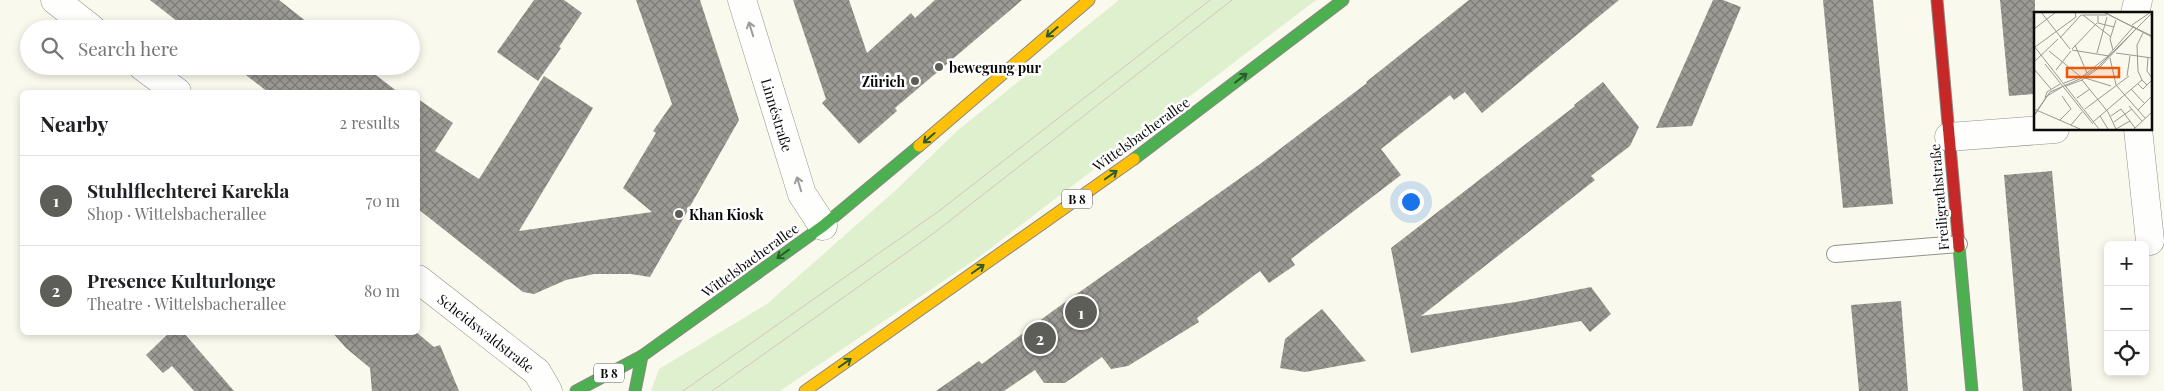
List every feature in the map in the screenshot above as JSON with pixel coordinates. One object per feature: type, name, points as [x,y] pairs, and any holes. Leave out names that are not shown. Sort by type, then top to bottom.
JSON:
[{"type":"main road","name":"Wittelsbacherallee","points":[[576,391],[642,356],[822,226],[893,168],[1089,0]]},
{"type":"main road","name":"Wittelsbacherallee","points":[[818,387],[1162,139],[1343,0]]},
{"type":"main road","name":"Freiligrathstraße","points":[[1937,0],[1972,391]]},
{"type":"main road","points":[[635,391],[642,356]]},
{"type":"street","points":[[55,0],[81,20]]},
{"type":"street","name":"Linnéstraße","points":[[742,0],[802,194],[822,226]]},
{"type":"street","points":[[154,75],[174,90]]},
{"type":"street","points":[[1949,137],[2042,130]]},
{"type":"street","points":[[2138,130],[2150,241]]},
{"type":"street","name":"Scheidswaldstraße","points":[[420,282],[537,372],[548,391]]},
{"type":"lane","points":[[1835,254],[1958,244]]},
{"type":"green space","points":[[1119,0],[1316,0],[979,257],[780,391],[651,391],[659,369],[767,304],[897,189],[957,131]]},
{"type":"building","points":[[150,0],[279,0],[305,20],[176,20]]},
{"type":"building","points":[[534,0],[564,0],[582,13],[538,81],[497,52]]},
{"type":"building","points":[[636,0],[700,0],[739,120],[650,277],[631,274],[594,274],[566,280],[534,294],[523,292],[420,211],[420,100],[453,123],[435,151],[479,179],[544,76],[593,108],[519,231],[652,212],[623,188],[656,133],[653,131],[672,104]]},
{"type":"building","points":[[793,0],[849,0],[867,53],[911,13],[915,18],[935,0],[1022,0],[895,108],[897,111],[859,144],[822,103],[826,99]]},
{"type":"building","points":[[1469,0],[1619,0],[1482,113],[1465,92],[1454,100],[1450,95],[1381,149],[1401,175],[1291,259],[1295,265],[1269,283],[1260,271],[1197,318],[1199,322],[1128,366],[1111,369],[1102,357],[1065,383],[1044,383],[1035,370],[1004,391],[936,391],[979,361],[982,364],[1050,313],[1260,164],[1367,83]]},
{"type":"building","points":[[1713,0],[1723,0],[1741,7],[1692,126],[1656,128]]},
{"type":"building","points":[[1823,0],[1873,0],[1893,204],[1843,208]]},
{"type":"building","points":[[2000,0],[2035,0],[2034,94],[2009,96]]},
{"type":"building","points":[[246,75],[376,75],[395,90],[265,90]]},
{"type":"building","points":[[1603,82],[1639,127],[1630,146],[1591,176],[1595,180],[1421,316],[1516,302],[1591,287],[1611,314],[1590,332],[1581,321],[1411,353],[1391,248],[1575,106]]},
{"type":"building","points":[[2052,171],[2072,391],[2023,391],[2004,175]]},
{"type":"building","points":[[1901,301],[1908,391],[1859,391],[1851,305]]},
{"type":"building","points":[[1322,309],[1366,361],[1305,372],[1280,368],[1285,339]]},
{"type":"building","points":[[167,335],[186,335],[234,391],[194,391],[172,366],[163,373],[146,355]]},
{"type":"building","points":[[335,335],[420,335],[434,347],[440,345],[459,391],[372,391],[370,368],[346,348]]},
{"type":"tram line","points":[[683,391],[939,211],[1210,0]]},
{"type":"tram line","points":[[712,391],[934,233],[1232,0]]},
{"type":"traffic: fast","points":[[1134,159],[1343,0]]},
{"type":"traffic: fast","points":[[576,391],[642,356],[823,226],[919,146]]},
{"type":"traffic: fast","points":[[1959,247],[1972,391]]},
{"type":"traffic: fast","points":[[635,391],[642,356]]},
{"type":"traffic: slow","points":[[919,146],[1089,0]]},
{"type":"traffic: slow","points":[[805,391],[1134,159]]},
{"type":"traffic: jam","points":[[1937,0],[1959,247]]},
{"type":"place","name":"bewegung pur","points":[[939,67]]},
{"type":"place","name":"Zürich","points":[[915,81]]},
{"type":"place","name":"Khan Kiosk","points":[[679,214]]},
{"type":"place","name":"Stuhlflechterei Karekla","points":[[1081,312]]},
{"type":"place","name":"Presence Kulturlonge","points":[[1040,338]]}]
